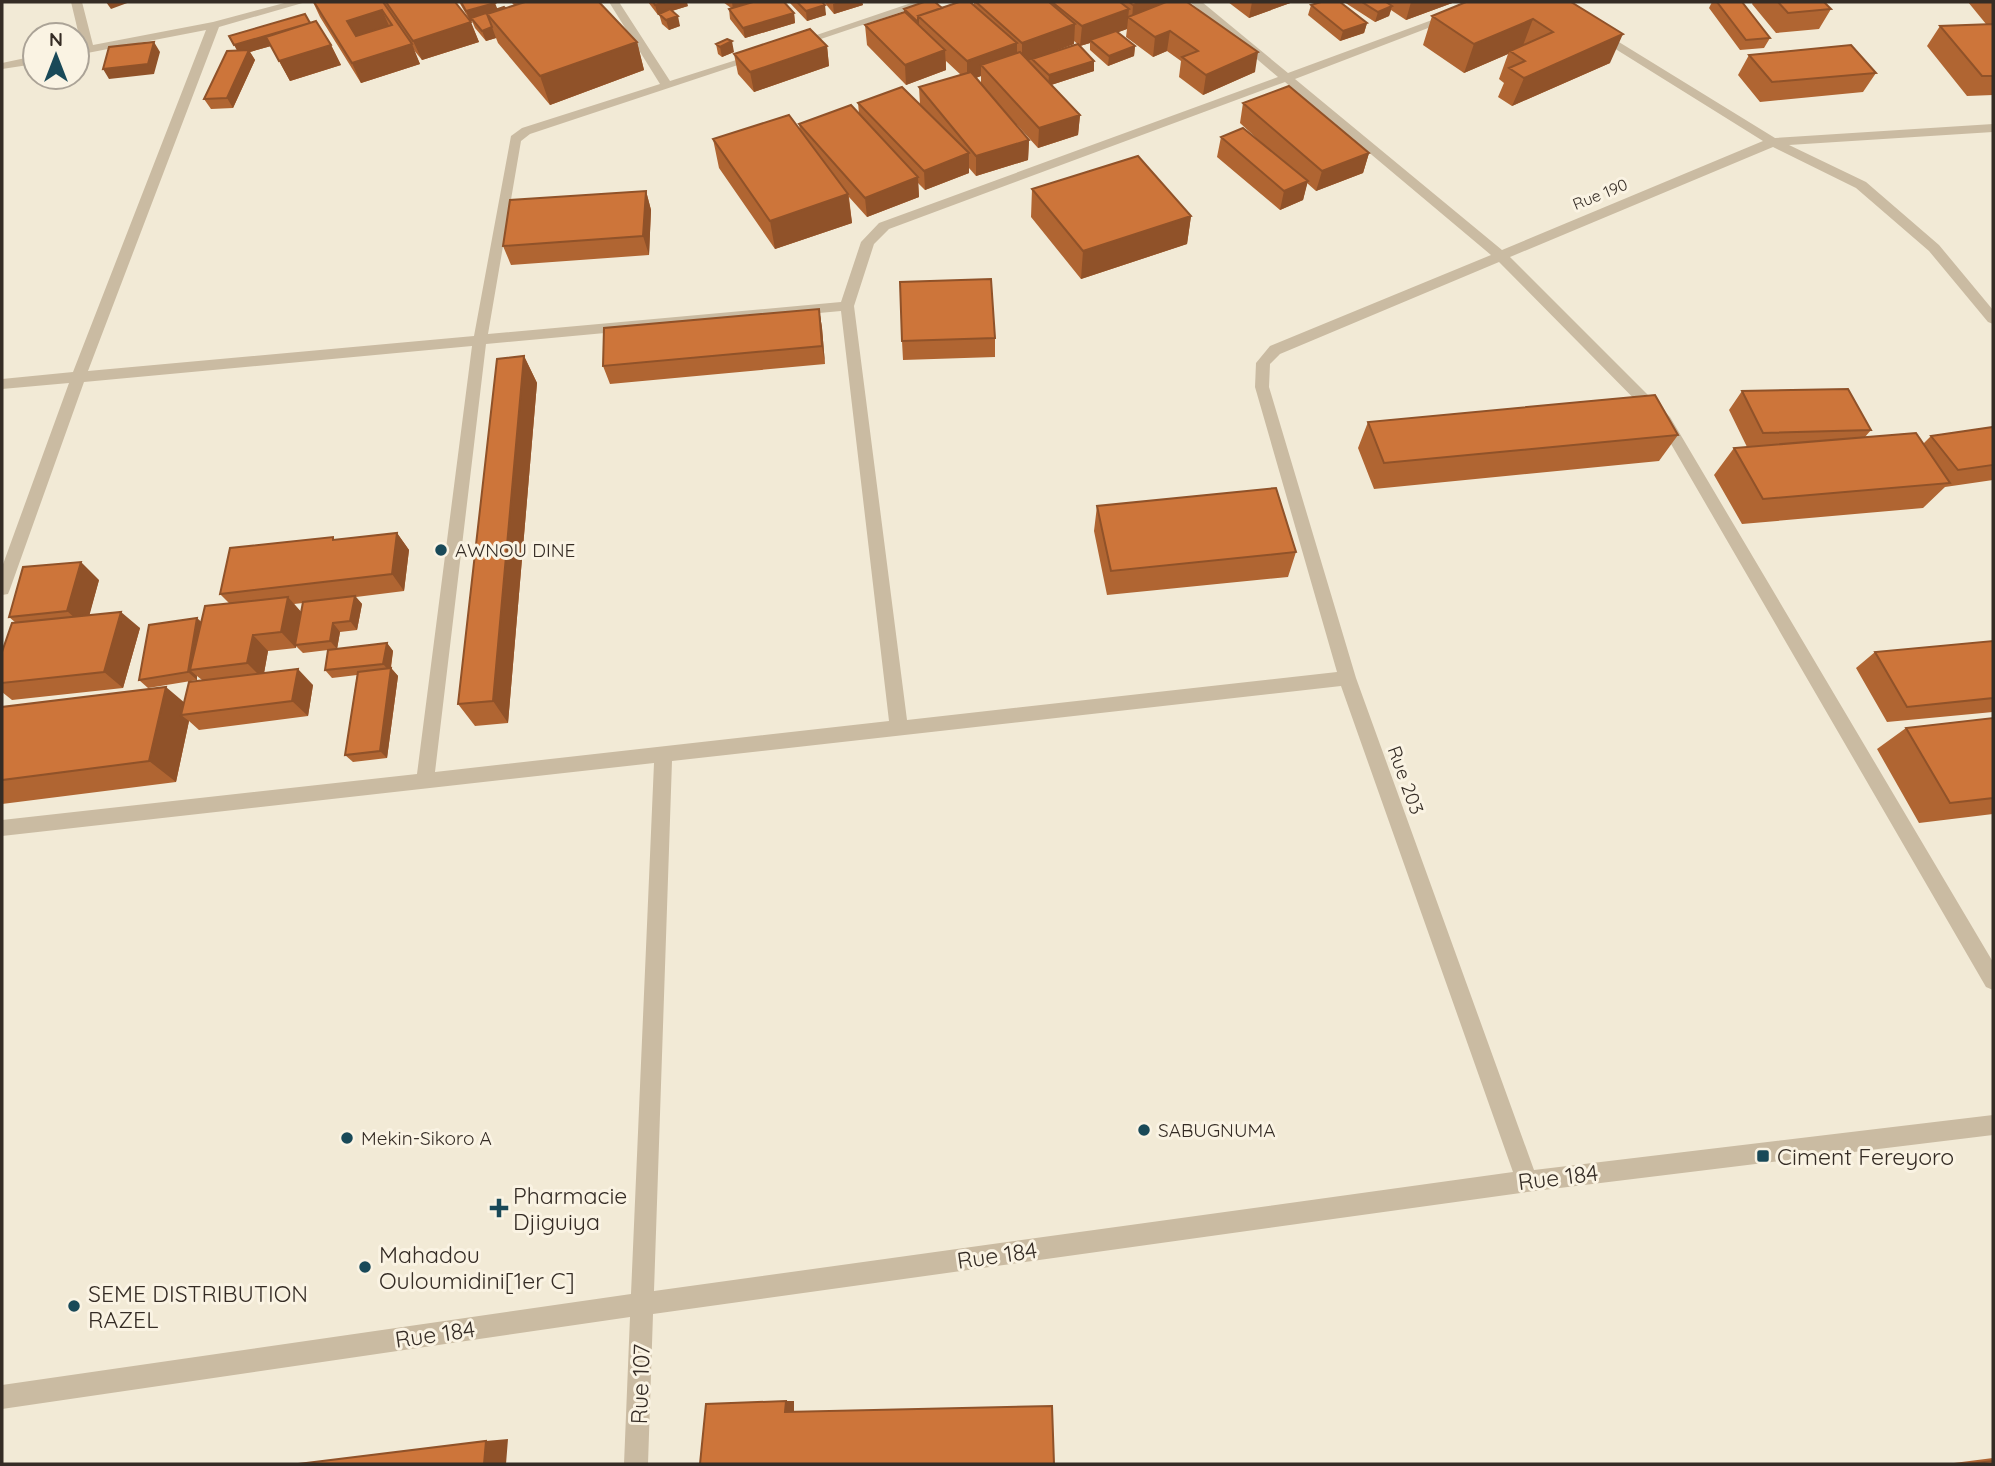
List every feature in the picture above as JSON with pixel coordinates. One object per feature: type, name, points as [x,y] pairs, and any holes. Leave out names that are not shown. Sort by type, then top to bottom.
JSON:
[{"type":"street","points":[[76,2],[78,21]]},
{"type":"street","points":[[91,49],[214,25],[300,2]]},
{"type":"street","points":[[614,2],[667,85]]},
{"type":"street","points":[[425,780],[480,339],[515,139],[526,131],[925,2]]},
{"type":"street","points":[[1195,2],[1500,255],[1665,421],[1993,980]]},
{"type":"street","points":[[899,728],[847,306],[868,242],[884,226],[1491,2]]},
{"type":"street","points":[[1583,24],[1773,142],[1861,185],[1934,248],[1993,319]]},
{"type":"street","points":[[2,589],[79,375],[214,25]]},
{"type":"street","points":[[2,66],[21,63]]},
{"type":"street","name":"Rue 190","points":[[1262,387],[1263,363],[1275,350],[1773,142],[1993,128]]},
{"type":"street","points":[[2,384],[847,306]]},
{"type":"street","name":"Rue 203","points":[[1262,387],[1347,678],[1527,1181]]},
{"type":"street","points":[[2,828],[1347,678]]},
{"type":"street","name":"Rue 107","points":[[636,1464],[663,754]]},
{"type":"street","name":"Rue 184","points":[[2,1397],[643,1304],[1527,1181],[1993,1125]]},
{"type":"building","points":[[314,2],[383,2],[412,44],[352,63]],"holes":[[[382,10],[392,25],[356,36],[347,21]]]},
{"type":"building","points":[[386,2],[455,2],[471,22],[413,41]]},
{"type":"building","points":[[461,2],[494,2],[495,3],[466,11]]},
{"type":"building","points":[[525,2],[599,2],[637,42],[540,76],[487,14]]},
{"type":"building","points":[[753,2],[784,2],[794,13],[743,28],[729,9]]},
{"type":"building","points":[[797,2],[822,2],[825,5],[806,11]]},
{"type":"building","points":[[924,2],[935,2],[942,8],[918,16],[918,22],[904,9]]},
{"type":"building","points":[[959,2],[970,2],[1017,43],[967,61],[918,16]]},
{"type":"building","points":[[976,2],[1049,2],[1075,24],[1022,43]]},
{"type":"building","points":[[1052,2],[1120,2],[1129,9],[1082,26]]},
{"type":"building","points":[[1166,2],[1187,2],[1258,52],[1206,75],[1182,57],[1198,51],[1170,31],[1155,37],[1128,17]]},
{"type":"building","points":[[1340,2],[1367,23],[1343,31],[1311,5]]},
{"type":"building","points":[[1362,2],[1386,2],[1392,6],[1378,12]]},
{"type":"building","points":[[1466,2],[1571,2],[1623,34],[1524,78],[1509,68],[1525,61],[1510,51],[1553,32],[1533,19],[1474,44],[1432,16]]},
{"type":"building","points":[[1717,2],[1742,2],[1770,38],[1746,40]]},
{"type":"building","points":[[1778,2],[1824,2],[1831,9],[1788,13]]},
{"type":"building","points":[[504,7],[487,14],[492,27],[482,31],[471,18]]},
{"type":"building","points":[[670,9],[678,16],[666,20],[659,14]]},
{"type":"building","points":[[905,12],[945,50],[905,65],[865,25]]},
{"type":"building","points":[[305,14],[310,23],[234,45],[229,36]]},
{"type":"building","points":[[316,21],[331,45],[279,61],[266,37]]},
{"type":"building","points":[[1993,24],[1993,76],[1982,76],[1940,26]]},
{"type":"building","points":[[810,29],[827,46],[750,72],[734,54]]},
{"type":"building","points":[[1116,31],[1135,46],[1109,56],[1090,40]]},
{"type":"building","points":[[727,39],[732,41],[720,47],[716,44]]},
{"type":"building","points":[[154,42],[148,64],[103,69],[109,47]]},
{"type":"building","points":[[1078,44],[1094,61],[1049,75],[1032,59]]},
{"type":"building","points":[[1851,45],[1876,73],[1772,82],[1749,55]]},
{"type":"building","points":[[249,50],[227,98],[204,99],[227,51]]},
{"type":"building","points":[[1020,52],[1080,115],[1039,128],[981,65]]},
{"type":"building","points":[[971,72],[1029,140],[976,156],[919,87]]},
{"type":"building","points":[[1289,86],[1369,153],[1322,171],[1243,103]]},
{"type":"building","points":[[902,87],[969,153],[924,171],[858,103]]},
{"type":"building","points":[[851,105],[918,177],[865,198],[799,124]]},
{"type":"building","points":[[789,115],[848,194],[770,221],[713,139]]},
{"type":"building","points":[[1243,128],[1308,181],[1284,191],[1221,137]]},
{"type":"building","points":[[1138,156],[1191,216],[1083,251],[1032,189]]},
{"type":"building","points":[[646,191],[643,236],[503,246],[510,200]]},
{"type":"building","points":[[991,279],[995,338],[902,341],[900,282]]},
{"type":"building","points":[[819,309],[822,346],[603,366],[604,328]]},
{"type":"building","points":[[524,356],[493,701],[458,704],[497,359]]},
{"type":"building","points":[[1848,389],[1871,430],[1763,433],[1742,391]]},
{"type":"building","points":[[1655,395],[1678,435],[1384,463],[1368,422]]},
{"type":"building","points":[[1993,427],[1993,465],[1958,470],[1931,436]]},
{"type":"building","points":[[1916,433],[1950,483],[1763,499],[1734,448]]},
{"type":"building","points":[[1276,488],[1296,552],[1111,571],[1097,506]]},
{"type":"building","points":[[397,533],[392,574],[220,594],[230,548]]},
{"type":"building","points":[[81,562],[67,611],[9,617],[23,567]]},
{"type":"building","points":[[355,596],[350,621],[333,623],[330,641],[295,645],[303,602]]},
{"type":"building","points":[[288,597],[281,632],[253,635],[247,663],[190,670],[205,606]]},
{"type":"building","points":[[121,612],[104,672],[2,683],[2,652],[12,623]]},
{"type":"building","points":[[197,618],[188,672],[139,680],[149,625]]},
{"type":"building","points":[[1993,641],[1993,698],[1907,707],[1875,652]]},
{"type":"building","points":[[387,643],[383,664],[325,670],[328,650]]},
{"type":"building","points":[[391,668],[380,751],[345,755],[358,672]]},
{"type":"building","points":[[298,669],[292,701],[181,715],[189,682]]},
{"type":"building","points":[[166,687],[149,761],[2,780],[2,707]]},
{"type":"building","points":[[1993,718],[1993,798],[1950,803],[1906,728]]},
{"type":"building","points":[[786,1401],[785,1412],[1052,1406],[1054,1464],[700,1464],[706,1404]]},
{"type":"building","points":[[486,1441],[484,1464],[298,1464]]},
{"type":"building","points":[[1993,1461],[1993,1464],[1967,1464]]},
{"type":"place","name":"AWNOU DINE","points":[[441,550]]},
{"type":"place","name":"SABUGNUMA","points":[[1144,1130]]},
{"type":"place","name":"Mekin-Sikoro A","points":[[347,1138]]},
{"type":"place","name":"Ciment Fereyoro","points":[[1763,1156]]},
{"type":"place","name":"Pharmacie Djiguiya","points":[[499,1208]]},
{"type":"place","name":"Mahadou Ouloumidini[1er C]","points":[[365,1267]]},
{"type":"place","name":"SEME DISTRIBUTION RAZEL","points":[[74,1306]]}]
